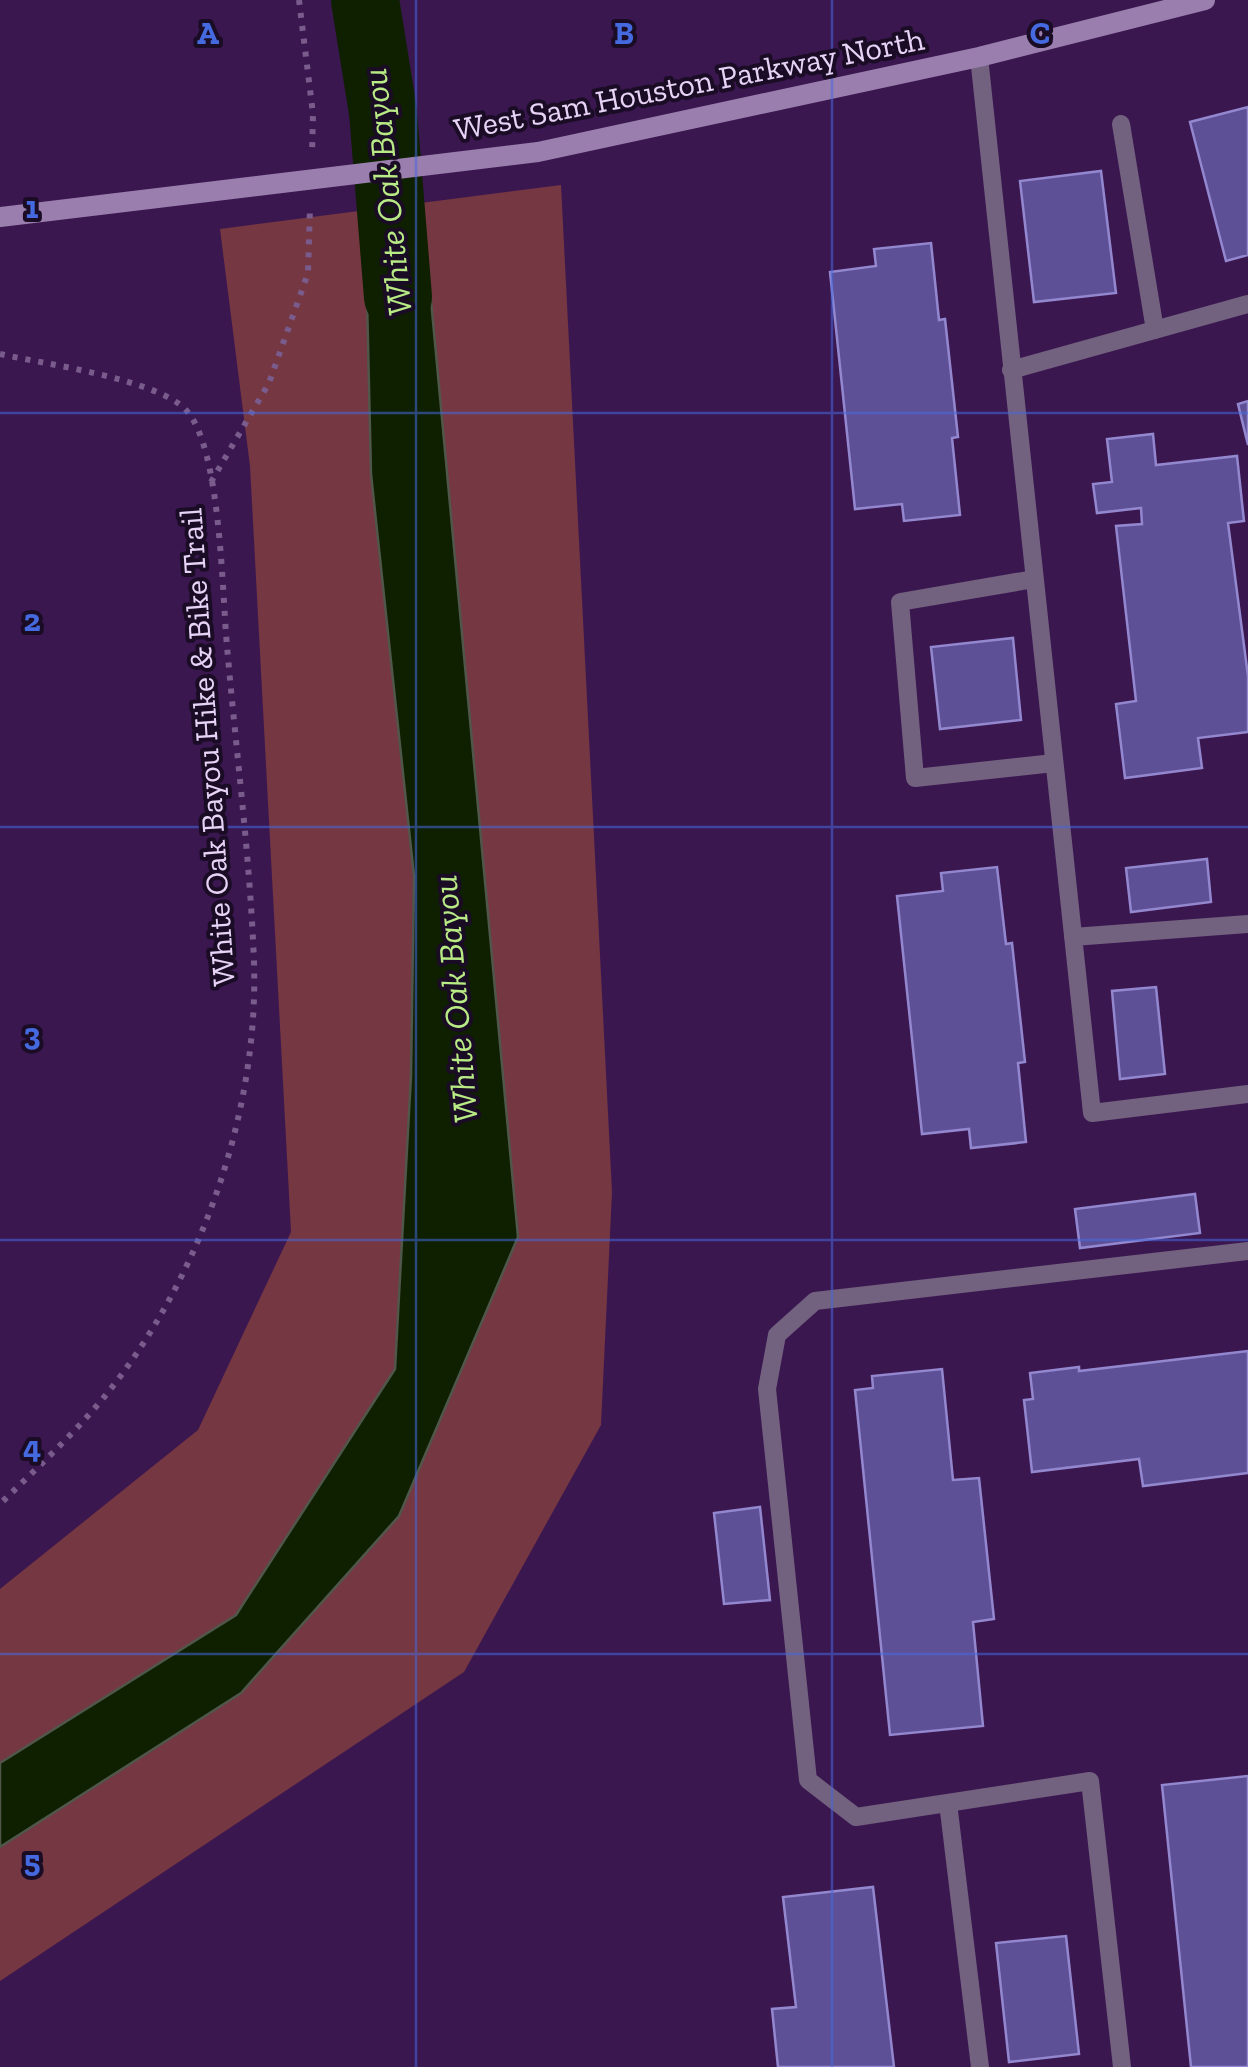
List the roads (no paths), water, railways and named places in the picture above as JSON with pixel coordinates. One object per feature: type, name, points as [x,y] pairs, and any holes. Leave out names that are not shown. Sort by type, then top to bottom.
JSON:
[{"type":"main road","name":"West Sam Houston Parkway North","points":[[0,217],[538,152],[979,57],[1205,0]]},
{"type":"lane","points":[[979,57],[1092,1113],[1248,1094]]},
{"type":"lane","points":[[1121,124],[1155,330]]},
{"type":"lane","points":[[1011,370],[1248,304]]},
{"type":"lane","points":[[1034,579],[900,602],[915,778],[1054,763]]},
{"type":"lane","points":[[1072,937],[1248,924]]},
{"type":"lane","points":[[1122,2067],[1090,1781],[856,1817],[808,1780],[767,1389],[777,1336],[815,1300],[1248,1251]]},
{"type":"lane","points":[[948,1803],[980,2067]]},
{"type":"water","points":[[422,203],[518,1237],[399,1516],[241,1693],[0,1847],[0,1763],[236,1615],[395,1369],[411,1076],[414,876],[371,474],[365,210]]},
{"type":"waterway","name":"White Oak Bayou","points":[[365,0],[383,112],[398,297]]}]
